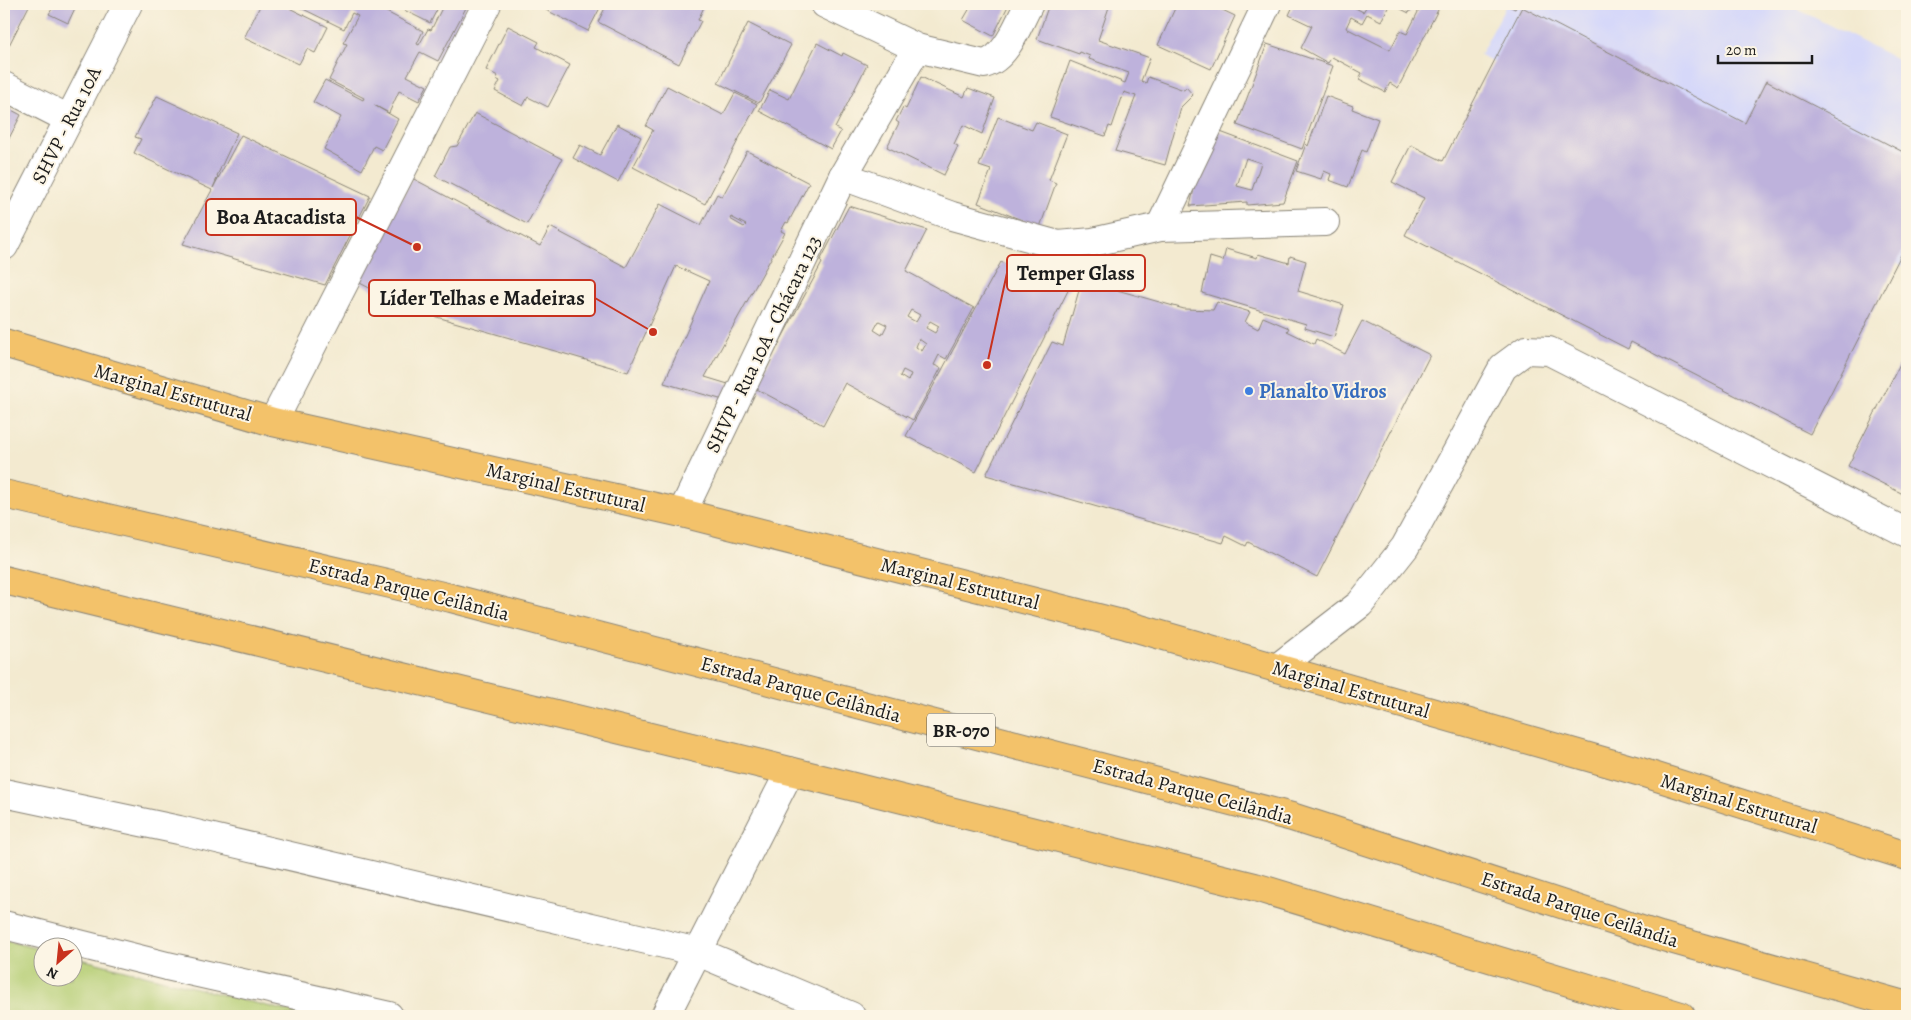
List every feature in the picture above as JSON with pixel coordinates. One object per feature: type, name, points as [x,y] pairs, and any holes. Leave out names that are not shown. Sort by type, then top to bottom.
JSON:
[{"type":"main road","name":"Marginal Estrutural","points":[[4,343],[273,422],[682,513],[1126,625],[1641,772],[1907,856]]},
{"type":"main road","name":"Estrada Parque Ceilândia","points":[[4,494],[451,598],[1292,816],[1660,936],[1907,1006]]},
{"type":"main road","points":[[4,580],[790,771],[1255,887],[1681,1016]]},
{"type":"street","name":"SHVP - Rua 10A","points":[[4,246],[128,4]]},
{"type":"street","points":[[273,422],[487,4]]},
{"type":"street","points":[[825,4],[917,48],[984,64],[993,62],[1003,52],[1029,4]]},
{"type":"street","points":[[1160,228],[1267,4]]},
{"type":"street","name":"SHVP - Rua 10A - Chácara 123","points":[[682,513],[843,176],[917,48]]},
{"type":"street","points":[[4,86],[69,119]]},
{"type":"street","points":[[843,176],[952,216],[1058,245],[1093,242],[1160,228],[1325,222]]},
{"type":"street","points":[[1277,668],[1360,604],[1369,594],[1405,547],[1504,367],[1526,350],[1550,351],[1907,533]]},
{"type":"street","points":[[665,1016],[790,771]]},
{"type":"street","points":[[4,793],[179,830],[698,952],[851,1016]]},
{"type":"street","points":[[4,926],[167,966],[389,1016]]},
{"type":"shaded area","points":[[1507,4],[1787,4],[1907,64],[1907,268],[1480,55]]},
{"type":"green space","points":[[4,940],[32,947],[32,988],[82,988],[82,959],[307,1016],[4,1016]]},
{"type":"building","points":[[4,4],[30,4],[4,55]]},
{"type":"building","points":[[55,4],[77,4],[68,23],[49,14]]},
{"type":"building","points":[[261,4],[281,4],[328,27],[315,53],[307,49],[299,64],[244,38]]},
{"type":"building","points":[[293,4],[364,4],[367,6],[371,4],[423,31],[417,44],[419,45],[428,29],[431,30],[444,4],[468,4],[438,61],[420,52],[407,76],[427,86],[419,101],[399,91],[389,113],[374,105],[398,119],[382,150],[374,146],[362,170],[324,149],[341,117],[313,102],[325,80],[363,100],[364,98],[329,80],[347,44],[343,43],[358,16],[352,13],[344,29]]},
{"type":"building","points":[[392,4],[440,4],[430,23]]},
{"type":"building","points":[[549,4],[602,4],[588,31],[546,10]]},
{"type":"building","points":[[607,4],[698,4],[704,7],[698,20],[701,21],[679,64],[598,22]]},
{"type":"building","points":[[944,4],[959,4],[959,5],[949,6]]},
{"type":"building","points":[[974,4],[1009,4],[993,36],[963,20]]},
{"type":"building","points":[[1049,4],[1110,4],[1098,40],[1150,58],[1141,81],[1146,83],[1148,77],[1184,90],[1186,87],[1193,95],[1181,107],[1165,165],[1115,151],[1136,96],[1124,92],[1112,127],[1109,126],[1105,136],[1050,117],[1070,61],[1125,83],[1129,73],[1089,59],[1090,56],[1080,52],[1079,54],[1037,39]]},
{"type":"building","points":[[1177,4],[1210,4],[1235,16],[1211,69],[1158,45]]},
{"type":"building","points":[[1232,4],[1249,4],[1245,10]]},
{"type":"building","points":[[1294,4],[1348,4],[1363,12],[1368,4],[1390,4],[1381,21],[1367,14],[1362,23],[1351,17],[1346,28],[1390,50],[1400,31],[1407,34],[1422,4],[1441,4],[1398,88],[1390,83],[1385,92],[1359,79],[1362,73],[1332,57],[1328,63],[1301,48],[1312,26],[1289,15]]},
{"type":"building","points":[[1391,4],[1414,4],[1409,13]]},
{"type":"building","points":[[1505,4],[1518,4],[1515,9]]},
{"type":"building","points":[[1522,7],[1745,123],[1766,81],[1907,154],[1907,243],[1810,434],[1631,342],[1628,349],[1405,235],[1424,198],[1392,182],[1411,145],[1443,161]]},
{"type":"building","points":[[748,23],[791,45],[759,103],[718,83]]},
{"type":"building","points":[[508,26],[539,42],[536,47],[570,65],[548,107],[528,97],[523,106],[495,91],[500,81],[496,79],[498,76],[486,70]]},
{"type":"building","points":[[817,43],[842,56],[843,53],[867,65],[835,128],[841,131],[831,149],[759,111],[770,90],[789,99]]},
{"type":"building","points":[[1267,44],[1333,66],[1302,149],[1237,125]]},
{"type":"building","points":[[921,77],[964,97],[968,88],[995,98],[982,134],[963,125],[954,144],[958,146],[944,175],[887,147],[899,123],[896,121],[903,107],[906,109]]},
{"type":"building","points":[[667,86],[723,115],[735,93],[757,104],[705,204],[633,167],[653,130],[646,126]]},
{"type":"building","points":[[157,96],[237,133],[213,188],[241,135],[370,196],[325,285],[183,244],[212,190],[134,153],[141,139],[135,137]]},
{"type":"building","points":[[1326,96],[1353,106],[1352,109],[1378,119],[1366,152],[1362,150],[1348,187],[1329,180],[1331,174],[1324,171],[1321,179],[1296,171],[1306,144],[1308,146]]},
{"type":"building","points":[[4,106],[21,115],[4,148]]},
{"type":"building","points":[[475,113],[562,159],[527,224],[435,176],[450,147],[457,146]]},
{"type":"building","points":[[998,117],[1032,130],[1036,122],[1067,134],[1049,180],[1056,183],[1040,227],[978,203],[991,170],[979,166]]},
{"type":"building","points":[[617,124],[641,137],[618,182],[573,158],[580,145],[600,155]]},
{"type":"building","points":[[1215,130],[1298,161],[1283,202],[1247,205],[1247,202],[1190,206],[1197,176],[1200,176]],"holes":[[[1246,158],[1261,163],[1252,190],[1237,186]]]},
{"type":"building","points":[[747,151],[809,183],[788,223],[786,222],[781,231],[785,233],[705,377],[751,391],[744,406],[664,383],[709,281],[676,266],[628,372],[409,309],[358,282],[412,178],[540,246],[550,227],[626,267],[660,204],[701,225],[717,194],[722,197]],"holes":[[[731,217],[746,225],[744,227],[730,219]]]},
{"type":"building","points":[[849,206],[927,230],[906,271],[974,308],[946,359],[939,355],[934,365],[941,368],[913,420],[845,383],[823,425],[755,388],[822,263],[820,261]],"holes":[[[911,310],[920,315],[916,322],[907,317]],[[879,321],[887,325],[882,335],[874,330]],[[930,321],[939,326],[935,333],[926,328]],[[919,339],[926,344],[922,351],[916,347]],[[903,370],[911,374],[908,381],[900,376]]]},
{"type":"building","points":[[1226,249],[1257,258],[1258,254],[1289,263],[1290,256],[1306,261],[1298,291],[1344,305],[1334,337],[1305,328],[1306,324],[1202,293],[1210,257],[1223,261]]},
{"type":"building","points":[[1001,262],[1048,286],[1059,265],[1080,267],[976,472],[906,436]]},
{"type":"building","points":[[1082,280],[1184,309],[1213,310],[1217,302],[1250,312],[1245,322],[1258,329],[1263,317],[1289,328],[1287,331],[1314,344],[1316,339],[1345,354],[1362,321],[1430,355],[1317,577],[1248,542],[1246,546],[1226,536],[1223,543],[986,475],[1052,342],[1063,346]]},
{"type":"building","points":[[1907,350],[1907,496],[1848,466]]},
{"type":"place","name":"Boa Atacadista","points":[[417,247]]},
{"type":"place","name":"Líder Telhas e Madeiras","points":[[653,332]]},
{"type":"place","name":"Temper Glass","points":[[987,365]]},
{"type":"place","name":"Planalto Vidros","points":[[1249,391]]}]
